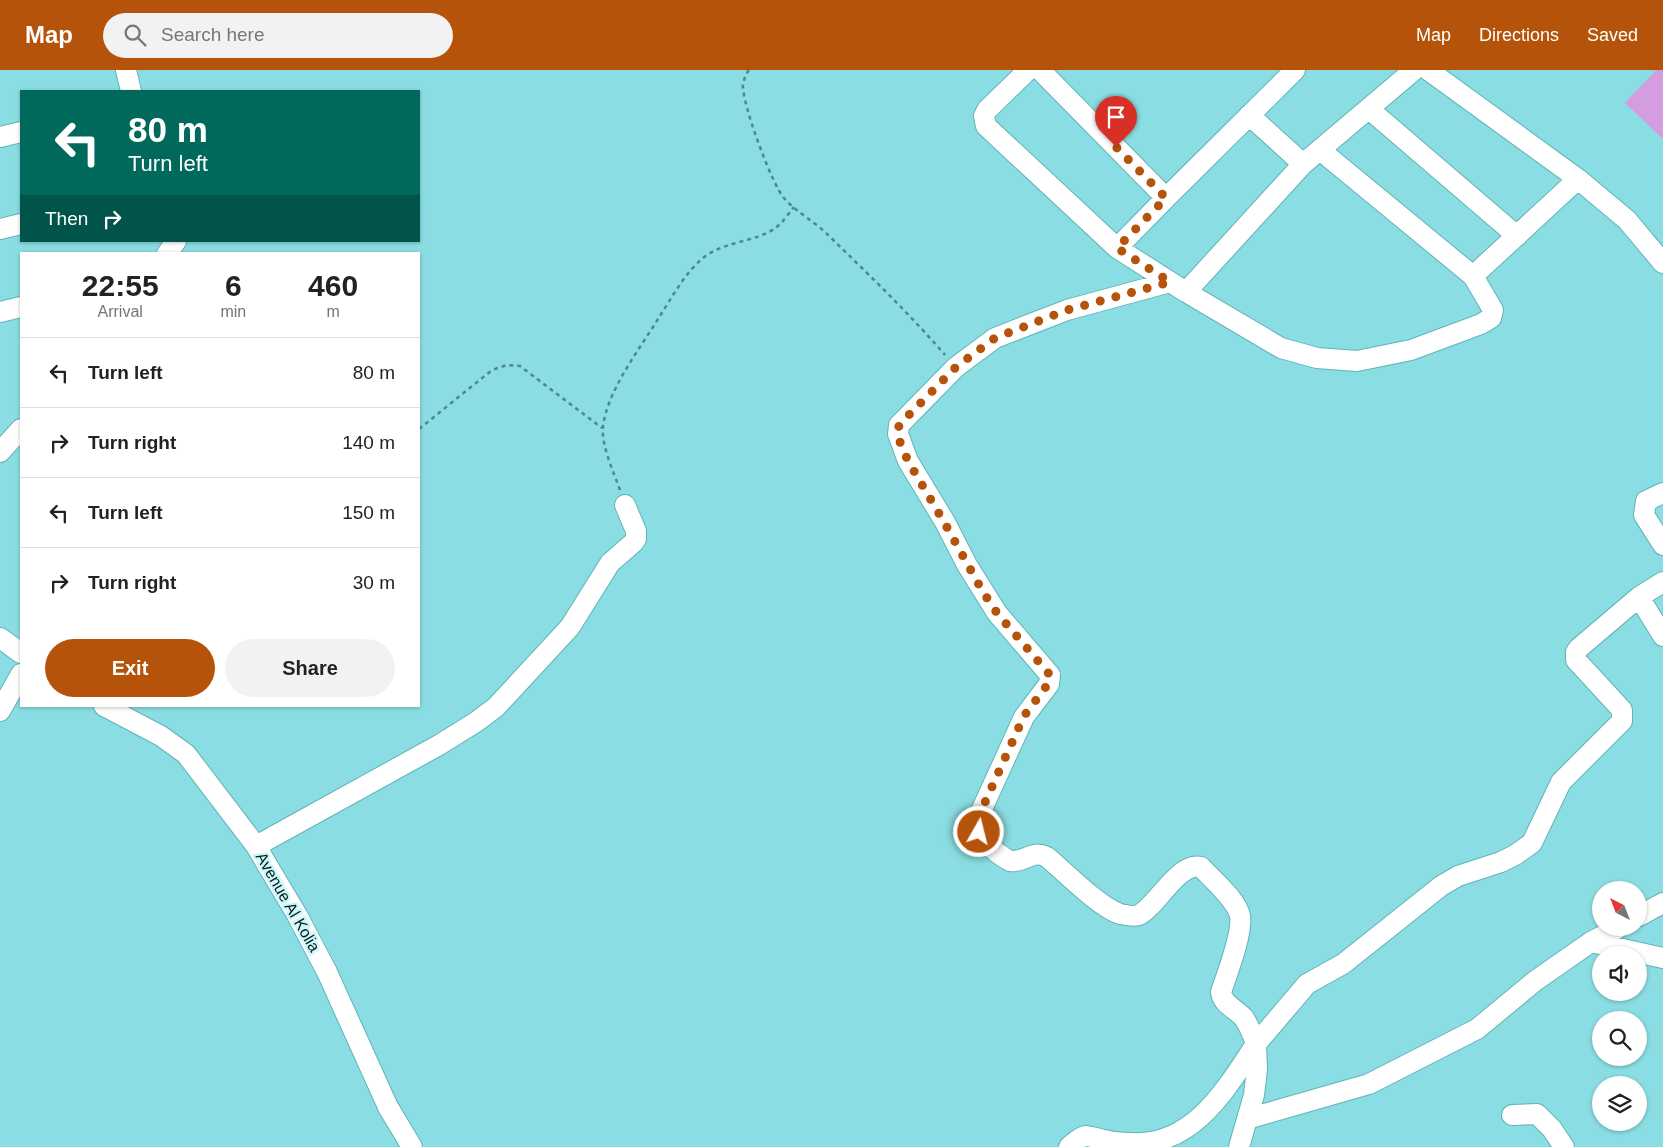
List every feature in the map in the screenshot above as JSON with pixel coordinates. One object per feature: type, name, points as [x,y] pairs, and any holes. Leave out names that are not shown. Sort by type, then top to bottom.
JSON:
[{"type":"street","points":[[126,70],[131,90]]},
{"type":"street","points":[[1028,70],[987,110],[984,116],[986,126],[1117,248],[1178,287],[1281,348],[1317,358],[1357,360],[1411,350],[1482,324],[1491,318],[1493,310],[1473,276],[1320,150]]},
{"type":"street","points":[[1040,70],[1166,198]]},
{"type":"street","points":[[1117,248],[1295,70]]},
{"type":"street","points":[[1239,1147],[1254,1095],[1257,1068],[1256,1044],[1244,1019],[1234,1007],[1224,1001],[1221,992],[1240,926],[1240,914],[1233,902],[1201,867],[1196,865],[1178,876],[1151,905],[1138,915],[1132,916],[1119,913],[1104,906],[1047,857],[1036,853],[1010,862],[989,844],[979,832],[977,820],[1024,716],[1050,679],[1046,671],[1033,658],[997,613],[983,592],[908,461],[898,434],[899,425],[956,367],[995,338],[1067,310],[1178,287],[1303,164],[1414,70]]},
{"type":"street","points":[[1428,70],[1578,179],[1627,220],[1663,263]]},
{"type":"street","points":[[1369,109],[1517,236]]},
{"type":"street","points":[[1249,115],[1303,164]]},
{"type":"street","points":[[0,137],[20,132]]},
{"type":"street","points":[[1473,276],[1578,179]]},
{"type":"street","points":[[0,229],[20,224]]},
{"type":"street","points":[[0,312],[20,307]]},
{"type":"street","points":[[0,452],[20,430]]},
{"type":"street","points":[[1663,493],[1646,501],[1644,515],[1663,545]]},
{"type":"street","points":[[256,846],[439,745],[496,707],[570,627],[610,563],[636,539],[636,531],[626,505]]},
{"type":"street","points":[[1069,1147],[1087,1136],[1105,1140],[1148,1143],[1165,1140],[1181,1132],[1196,1122],[1222,1094],[1256,1044],[1307,984],[1343,964],[1441,886],[1458,876],[1501,862],[1532,843],[1561,782],[1622,721],[1622,710],[1576,660],[1576,652],[1639,597],[1663,582]]},
{"type":"street","points":[[1639,597],[1663,636]]},
{"type":"street","points":[[0,638],[20,652]]},
{"type":"street","points":[[0,711],[20,676]]},
{"type":"street","name":"Avenue Al Kolia","points":[[106,707],[161,736],[186,754],[256,846],[297,915],[327,972],[388,1107],[412,1147]]},
{"type":"street","points":[[1648,911],[1663,903]]},
{"type":"street","points":[[1247,1119],[1369,1084],[1477,1029],[1535,981],[1603,936]]},
{"type":"street","points":[[1591,942],[1663,958]]},
{"type":"street","points":[[1512,1115],[1537,1114],[1552,1129],[1564,1147]]},
{"type":"path","points":[[749,70],[743,84],[743,92],[754,131],[775,186],[784,199],[823,230],[925,331],[956,367]]},
{"type":"path","points":[[626,505],[604,442],[602,428],[621,378],[682,281],[703,258],[719,248],[753,238],[774,229],[794,207]]},
{"type":"path","points":[[420,428],[492,370],[507,365],[520,366],[602,428]]},
{"type":"shaded area","points":[[1656,70],[1663,70],[1663,139],[1625,103]]},
{"type":"route","points":[[979,832],[977,820],[1024,716],[1048,684],[1050,675],[1033,658],[997,613],[983,592],[908,461],[900,442],[898,429],[899,425],[956,367],[995,338],[1067,310],[1170,282],[1117,248],[1166,198],[1116,147]]}]
